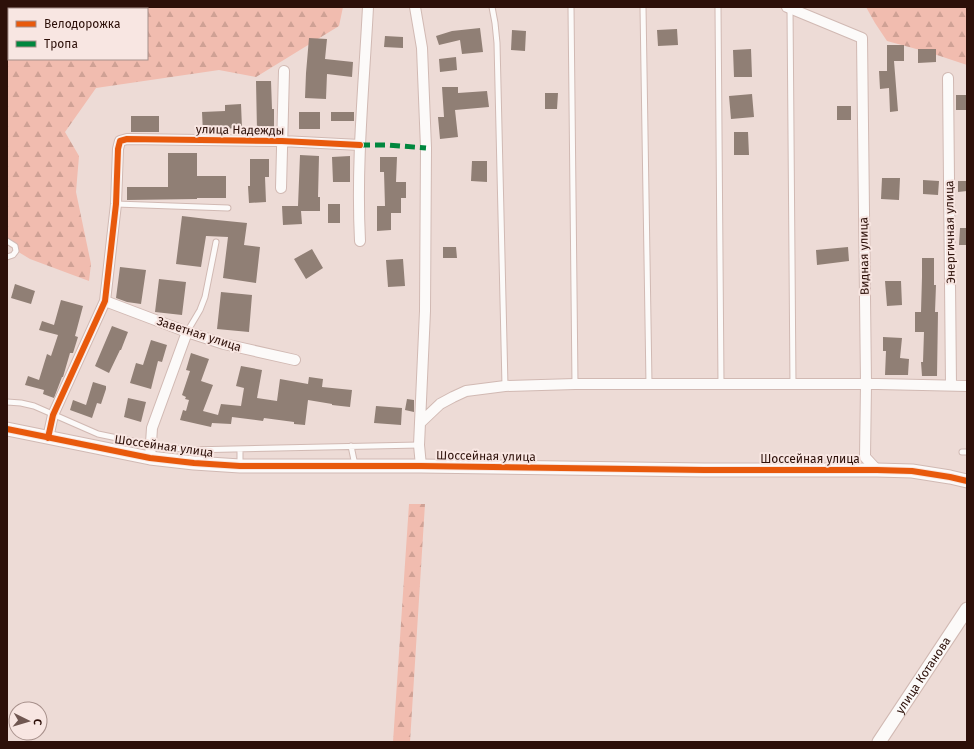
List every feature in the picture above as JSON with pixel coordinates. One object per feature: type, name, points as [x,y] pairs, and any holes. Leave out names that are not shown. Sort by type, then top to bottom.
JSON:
[{"type":"street","points":[[360,241],[360,145],[368,7]]},
{"type":"street","points":[[415,7],[422,48],[426,148],[425,311],[419,445],[421,466]]},
{"type":"street","name":"Видная улица","points":[[789,8],[862,38],[866,384],[865,457],[877,470]]},
{"type":"street","points":[[281,188],[284,71]]},
{"type":"street","name":"Энергичная улица","points":[[948,78],[951,385]]},
{"type":"street","name":"улица Надежды","points":[[116,204],[118,149],[120,141],[127,138],[282,141],[360,145]]},
{"type":"street","points":[[48,438],[53,414],[105,301],[116,204]]},
{"type":"street","name":"Заветная улица","points":[[105,301],[187,332],[224,344],[295,360]]},
{"type":"street","points":[[150,451],[152,428],[187,332]]},
{"type":"street","points":[[420,423],[440,404],[466,391],[505,386],[575,384],[866,384],[967,386]]},
{"type":"street","name":"Шоссейная улица","points":[[7,429],[48,438],[150,451],[194,463],[240,466],[877,470],[912,471],[967,481]]},
{"type":"street","name":"улица Котанова","points":[[879,742],[967,609]]},
{"type":"lane","points":[[492,7],[497,43],[505,386]]},
{"type":"lane","points":[[571,7],[575,384]]},
{"type":"lane","points":[[643,7],[649,384]]},
{"type":"lane","points":[[718,7],[721,384]]},
{"type":"lane","points":[[789,8],[793,385]]},
{"type":"lane","points":[[116,204],[228,208]]},
{"type":"lane","points":[[7,241],[15,246],[16,251],[13,255],[7,257]]},
{"type":"lane","points":[[187,332],[200,310],[205,297],[216,242]]},
{"type":"lane","points":[[7,402],[34,406],[98,434],[150,451],[419,445]]},
{"type":"lane","points":[[351,446],[356,466]]},
{"type":"lane","points":[[240,449],[240,466]]},
{"type":"green space","points":[[343,7],[339,26],[256,77],[219,70],[96,88],[65,132],[79,156],[76,192],[91,264],[89,281],[30,259],[7,245],[7,19],[8,60],[148,60],[148,8],[48,8]]},
{"type":"green space","points":[[866,7],[967,7],[967,65],[887,41]]},
{"type":"green space","points":[[409,504],[425,504],[410,742],[393,742]]},
{"type":"building","points":[[480,28],[483,52],[462,54],[460,40],[439,45],[436,36],[452,31]]},
{"type":"building","points":[[677,29],[678,45],[658,46],[657,30]]},
{"type":"building","points":[[512,30],[526,31],[525,51],[511,50]]},
{"type":"building","points":[[385,36],[403,37],[403,48],[384,47]]},
{"type":"building","points":[[309,38],[327,39],[325,59],[353,62],[352,77],[327,74],[326,99],[305,98]]},
{"type":"building","points":[[887,45],[904,45],[904,61],[894,61],[898,111],[890,112],[889,88],[880,89],[879,71],[887,71]]},
{"type":"building","points":[[751,49],[752,77],[734,77],[733,50]]},
{"type":"building","points":[[918,49],[936,49],[936,62],[918,63]]},
{"type":"building","points":[[456,57],[457,70],[440,72],[439,59]]},
{"type":"building","points":[[256,81],[271,81],[272,109],[274,109],[274,130],[257,131]]},
{"type":"building","points":[[442,87],[458,87],[458,93],[487,91],[489,107],[455,110],[458,137],[440,139],[438,117],[444,117]]},
{"type":"building","points":[[545,93],[558,93],[557,109],[545,109]]},
{"type":"building","points":[[752,94],[754,117],[731,119],[729,96]]},
{"type":"building","points":[[956,95],[966,95],[966,110],[956,110]]},
{"type":"building","points":[[241,104],[242,128],[218,129],[219,132],[203,133],[202,112],[225,111],[225,105]]},
{"type":"building","points":[[837,106],[851,106],[851,120],[837,120]]},
{"type":"building","points":[[299,112],[320,112],[320,129],[299,129]]},
{"type":"building","points":[[331,112],[354,112],[354,121],[331,121]]},
{"type":"building","points":[[131,116],[159,116],[159,132],[131,132]]},
{"type":"building","points":[[734,132],[748,132],[749,155],[734,155]]},
{"type":"building","points":[[168,153],[197,153],[197,176],[226,176],[226,198],[127,200],[127,187],[168,187]]},
{"type":"building","points":[[300,155],[319,156],[318,197],[320,197],[320,211],[301,211],[302,224],[283,225],[282,206],[298,206]]},
{"type":"building","points":[[350,156],[350,182],[333,182],[332,157]]},
{"type":"building","points":[[380,157],[397,157],[396,182],[406,182],[406,198],[401,198],[401,213],[391,213],[391,230],[377,231],[377,206],[385,206],[384,172],[380,172]]},
{"type":"building","points":[[250,159],[269,159],[269,177],[265,177],[266,202],[249,203],[248,186],[250,186]]},
{"type":"building","points":[[472,161],[487,161],[487,182],[471,181]]},
{"type":"building","points":[[882,178],[900,178],[899,200],[881,199]]},
{"type":"building","points":[[923,180],[939,181],[938,195],[923,194]]},
{"type":"building","points":[[958,181],[967,181],[967,191],[958,192]]},
{"type":"building","points":[[328,204],[340,204],[340,223],[328,223]]},
{"type":"building","points":[[182,216],[247,223],[244,245],[260,247],[256,283],[223,278],[228,237],[206,236],[201,267],[176,264]]},
{"type":"building","points":[[960,228],[967,228],[967,245],[959,245]]},
{"type":"building","points":[[443,247],[456,247],[457,258],[443,258]]},
{"type":"building","points":[[848,247],[849,261],[817,265],[816,250]]},
{"type":"building","points":[[312,249],[323,268],[306,279],[294,259]]},
{"type":"building","points":[[922,258],[934,258],[934,285],[936,285],[935,312],[938,312],[937,376],[922,376],[921,362],[923,362],[924,332],[915,332],[915,312],[921,312]]},
{"type":"building","points":[[403,259],[405,286],[388,287],[386,260]]},
{"type":"building","points":[[120,267],[146,270],[141,304],[127,302],[116,298]]},
{"type":"building","points":[[159,279],[186,282],[182,315],[155,312]]},
{"type":"building","points":[[885,281],[901,281],[902,305],[887,306]]},
{"type":"building","points":[[15,284],[35,291],[31,304],[11,298]]},
{"type":"building","points":[[221,292],[252,295],[249,332],[217,329]]},
{"type":"building","points":[[61,300],[83,306],[75,336],[78,337],[73,353],[70,353],[63,377],[54,398],[43,394],[44,390],[25,385],[28,376],[39,380],[47,354],[51,356],[58,335],[39,330],[42,321],[54,325]]},
{"type":"building","points":[[112,326],[128,332],[121,350],[109,373],[95,366]]},
{"type":"building","points":[[883,337],[902,338],[900,358],[909,359],[908,375],[885,375],[886,351],[883,351]]},
{"type":"building","points":[[151,340],[167,345],[162,362],[158,361],[151,389],[130,383],[136,363],[143,365]]},
{"type":"building","points":[[191,353],[209,359],[201,381],[213,385],[203,411],[218,415],[221,404],[241,406],[244,388],[236,386],[241,366],[262,370],[257,398],[277,401],[280,379],[308,384],[309,377],[323,379],[322,387],[352,390],[350,407],[308,400],[305,425],[264,418],[263,421],[232,417],[231,424],[212,423],[211,427],[180,420],[183,410],[186,411],[189,400],[185,399],[186,397],[182,395],[190,371],[186,370]]},
{"type":"building","points":[[93,382],[106,386],[106,389],[101,404],[97,403],[92,418],[70,410],[73,400],[86,405]]},
{"type":"building","points":[[128,398],[146,402],[141,422],[124,417]]},
{"type":"building","points":[[407,399],[414,400],[414,412],[405,410]]},
{"type":"building","points":[[376,406],[402,408],[401,425],[374,423]]},
{"type":"marked path","points":[[360,145],[388,145],[426,148]]},
{"type":"cycle path","points":[[48,438],[53,415],[105,301],[116,204],[118,149],[120,141],[127,139],[282,141],[360,145]]},
{"type":"cycle path","points":[[7,429],[150,458],[240,466],[877,470],[912,471],[967,481]]}]
